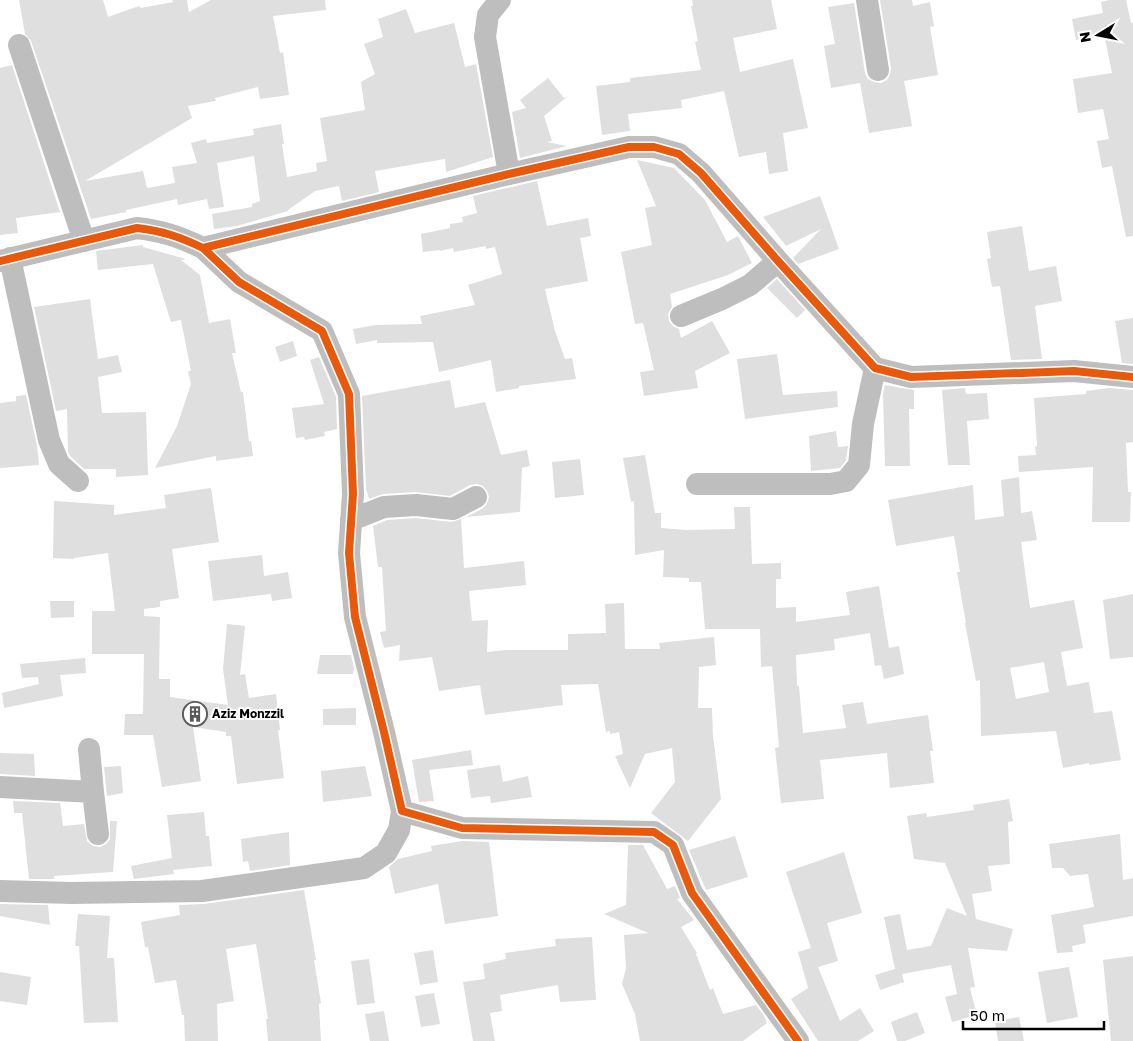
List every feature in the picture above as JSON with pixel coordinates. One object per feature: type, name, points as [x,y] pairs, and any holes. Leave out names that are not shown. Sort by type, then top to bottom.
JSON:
[{"type":"street","points":[[500,0],[488,15],[485,37],[509,174]]},
{"type":"street","points":[[867,0],[878,70]]},
{"type":"street","points":[[19,45],[84,241]]},
{"type":"street","points":[[203,248],[629,147],[654,147],[679,154],[701,173],[875,368],[910,377],[1074,371],[1133,376]]},
{"type":"street","points":[[0,891],[72,893],[202,891],[364,868],[386,854],[399,830],[402,811],[355,617],[349,553],[353,494],[349,394],[322,330],[239,282],[203,248],[159,230],[136,228],[5,260],[49,440],[60,464],[78,480]]},
{"type":"street","points":[[681,316],[750,285],[778,261]]},
{"type":"street","points":[[697,484],[830,484],[846,480],[859,465],[863,424],[875,368]]},
{"type":"street","points":[[351,520],[384,507],[416,505],[453,509],[476,497]]},
{"type":"street","points":[[89,749],[98,834]]},
{"type":"street","points":[[0,787],[93,792]]},
{"type":"street","points":[[402,811],[462,828],[654,832],[673,845],[692,892],[798,1041]]},
{"type":"building","points":[[19,0],[103,0],[108,17],[139,6],[141,8],[173,2],[172,0],[187,0],[189,12],[211,0],[325,0],[326,10],[273,16],[280,53],[283,52],[289,95],[260,99],[258,87],[215,98],[216,101],[188,106],[192,118],[85,181],[143,171],[147,188],[175,183],[172,167],[197,163],[191,143],[206,139],[207,143],[254,135],[253,129],[281,124],[287,177],[317,171],[316,163],[327,161],[320,118],[365,110],[361,82],[375,74],[364,44],[383,37],[378,19],[406,9],[415,33],[454,23],[465,67],[476,64],[493,157],[446,172],[445,159],[375,171],[379,192],[342,201],[339,186],[315,191],[288,211],[237,226],[214,229],[212,214],[252,207],[252,204],[260,201],[254,156],[217,163],[224,207],[209,209],[207,199],[178,205],[177,199],[91,219],[31,41],[25,34]]},
{"type":"building","points":[[692,0],[771,0],[777,29],[733,38],[740,72],[793,59],[808,128],[783,133],[788,171],[769,174],[766,152],[739,157],[724,91],[681,100],[682,108],[628,114],[630,131],[602,135],[596,86],[630,82],[630,78],[701,70],[695,42],[698,41],[691,6],[693,6]]},
{"type":"building","points":[[880,0],[912,0],[913,6],[930,2],[934,26],[930,27],[938,75],[904,81],[912,126],[869,133],[860,83],[831,88],[824,46],[835,44],[828,7],[854,3],[865,73],[868,79],[874,82],[881,83],[887,80],[891,68]]},
{"type":"building","points":[[1126,0],[1131,23],[1133,22],[1133,236],[1126,237],[1112,166],[1102,168],[1097,141],[1109,139],[1103,109],[1078,113],[1073,79],[1112,73],[1104,34],[1076,40],[1072,19],[1103,13],[1101,2]]},
{"type":"building","points":[[12,65],[60,212],[16,218],[18,233],[0,235],[0,68]]},
{"type":"building","points":[[548,78],[564,98],[568,96],[544,116],[552,141],[547,142],[567,146],[520,158],[512,112],[526,108],[520,100]]},
{"type":"building","points":[[637,160],[674,168],[705,200],[727,242],[738,236],[752,263],[728,275],[670,294],[672,307],[668,314],[669,321],[679,329],[681,338],[712,321],[730,353],[695,371],[698,388],[644,396],[640,372],[654,370],[643,323],[635,324],[621,252],[652,245],[645,208],[656,206]]},
{"type":"building","points":[[537,181],[547,226],[588,218],[591,236],[580,238],[588,281],[545,289],[555,331],[565,359],[572,358],[576,379],[519,386],[519,388],[496,392],[491,360],[439,372],[433,342],[377,343],[377,340],[356,344],[353,329],[376,325],[422,324],[420,316],[475,305],[468,285],[502,274],[495,247],[486,249],[486,246],[454,252],[453,248],[423,252],[421,234],[450,228],[450,224],[463,222],[462,217],[477,213],[473,196]]},
{"type":"building","points":[[820,196],[839,249],[798,264],[793,258],[821,229],[786,246],[763,217]]},
{"type":"building","points":[[1022,226],[1029,271],[1056,266],[1062,301],[1035,306],[1042,359],[1011,360],[1000,286],[992,287],[987,259],[991,258],[987,232]]},
{"type":"building","points":[[143,245],[143,247],[186,259],[181,260],[200,275],[209,323],[230,319],[236,353],[232,353],[241,392],[243,392],[249,441],[251,441],[253,456],[216,461],[216,456],[155,468],[177,426],[191,384],[188,371],[191,371],[181,320],[171,322],[153,264],[98,270],[96,251]]},
{"type":"building","points":[[777,279],[805,310],[797,318],[767,288]]},
{"type":"building","points":[[90,299],[98,359],[118,355],[122,372],[98,377],[102,413],[146,412],[148,475],[116,477],[116,469],[84,469],[68,452],[67,409],[56,411],[34,307]]},
{"type":"building","points":[[1133,318],[1133,364],[1122,363],[1115,321]]},
{"type":"building","points":[[293,341],[297,356],[280,362],[275,347]]},
{"type":"building","points":[[777,354],[783,395],[837,391],[838,407],[745,419],[737,359]]},
{"type":"building","points":[[319,357],[336,397],[337,429],[324,432],[325,436],[305,440],[304,437],[296,438],[292,408],[324,404],[310,360]]},
{"type":"building","points":[[450,380],[455,408],[485,402],[501,455],[527,450],[530,466],[522,468],[520,512],[466,517],[482,509],[487,504],[489,497],[487,491],[483,486],[477,484],[470,485],[450,496],[415,492],[383,494],[369,499],[366,489],[362,396]]},
{"type":"building","points":[[885,385],[914,390],[914,409],[909,409],[910,466],[885,466],[883,393]]},
{"type":"building","points":[[965,388],[966,394],[987,393],[989,419],[967,421],[970,465],[948,465],[942,390]]},
{"type":"building","points":[[1109,388],[1133,390],[1133,442],[1126,443],[1128,492],[1131,492],[1130,522],[1092,522],[1093,467],[1019,472],[1018,456],[1036,455],[1034,398],[1086,394],[1086,391]]},
{"type":"building","points":[[26,395],[37,446],[39,465],[0,468],[0,403],[16,401],[16,396]]},
{"type":"building","points":[[836,431],[838,447],[848,446],[846,460],[840,468],[811,471],[809,436]]},
{"type":"building","points":[[645,455],[655,513],[661,513],[661,528],[686,530],[735,529],[734,507],[750,507],[752,564],[781,563],[781,579],[776,579],[776,608],[796,607],[796,622],[850,615],[846,592],[879,586],[889,648],[899,646],[904,674],[884,679],[881,665],[875,666],[870,633],[834,639],[835,650],[796,655],[797,686],[799,686],[803,733],[846,728],[842,705],[863,702],[867,724],[928,715],[933,751],[930,751],[934,783],[890,788],[887,753],[820,760],[824,799],[781,803],[775,748],[779,747],[772,666],[761,667],[760,629],[705,629],[701,582],[689,582],[689,578],[663,577],[664,550],[635,555],[634,501],[631,502],[623,458]]},
{"type":"building","points":[[580,459],[584,495],[555,498],[552,462]]},
{"type":"building","points":[[1019,477],[1021,513],[1032,511],[1037,540],[1021,542],[1030,608],[1074,600],[1083,648],[1061,652],[1067,686],[1089,682],[1094,713],[1112,711],[1121,760],[1063,768],[1056,731],[981,736],[980,680],[976,681],[965,623],[957,572],[960,572],[954,536],[896,546],[888,500],[973,485],[975,520],[1004,516],[1001,480]],"holes":[[[1044,662],[1049,692],[1016,699],[1010,668]]]},
{"type":"building","points":[[211,488],[219,542],[172,549],[179,598],[160,601],[160,607],[144,609],[144,616],[160,617],[159,679],[170,679],[170,697],[228,705],[223,669],[227,624],[245,626],[240,675],[245,674],[249,698],[276,694],[284,778],[237,784],[231,736],[226,736],[226,732],[193,727],[201,781],[162,787],[153,735],[124,735],[125,714],[143,714],[144,654],[92,654],[92,611],[115,611],[108,553],[74,559],[53,558],[54,501],[114,505],[114,515],[166,508],[164,495]]},
{"type":"building","points":[[416,518],[452,522],[461,519],[464,568],[524,561],[526,585],[469,591],[472,621],[488,620],[487,652],[506,650],[568,650],[568,634],[606,633],[605,604],[624,603],[625,649],[660,649],[659,643],[714,637],[716,665],[699,667],[698,708],[712,708],[713,736],[721,799],[688,841],[651,813],[675,782],[672,748],[645,754],[630,788],[615,756],[623,754],[619,732],[610,734],[610,731],[606,732],[598,684],[561,685],[563,705],[485,715],[480,685],[439,691],[432,657],[399,661],[400,645],[384,648],[380,632],[386,631],[382,567],[378,567],[373,526],[387,520]]},
{"type":"building","points":[[262,555],[264,576],[288,572],[292,598],[272,601],[271,594],[213,601],[208,561]]},
{"type":"building","points":[[1133,594],[1133,657],[1110,659],[1103,600]]},
{"type":"building","points":[[50,601],[74,601],[74,617],[51,618]]},
{"type":"building","points":[[320,655],[351,655],[354,668],[353,674],[317,674]]},
{"type":"building","points":[[85,658],[86,673],[60,675],[63,696],[4,708],[2,693],[39,684],[38,677],[22,678],[20,664]]},
{"type":"building","points":[[356,708],[356,725],[323,725],[323,709]]},
{"type":"building","points":[[471,750],[473,765],[429,770],[434,801],[419,802],[412,760]]},
{"type":"building","points":[[0,753],[34,754],[35,776],[0,774]]},
{"type":"building","points":[[500,765],[503,782],[528,776],[532,797],[491,803],[490,796],[471,798],[467,770]]},
{"type":"building","points":[[121,766],[123,793],[107,796],[104,767]]},
{"type":"building","points":[[365,766],[372,796],[323,802],[321,771]]},
{"type":"building","points":[[1009,799],[1013,821],[1008,822],[1010,864],[988,866],[992,891],[972,894],[976,919],[1013,929],[1007,951],[968,948],[975,987],[970,988],[977,1015],[952,1022],[945,997],[957,994],[951,965],[902,974],[904,982],[880,990],[875,975],[895,969],[884,917],[900,914],[907,950],[931,946],[947,908],[967,916],[945,863],[914,859],[907,816],[926,813],[927,817],[974,810],[973,805]]},
{"type":"building","points":[[13,801],[60,803],[63,826],[84,824],[87,841],[93,846],[100,847],[106,844],[110,839],[110,821],[117,821],[113,872],[54,876],[54,879],[29,879],[22,813],[14,813]]},
{"type":"building","points":[[204,812],[206,836],[209,836],[212,866],[173,870],[174,874],[134,879],[131,866],[172,858],[167,815]]},
{"type":"building","points":[[289,832],[290,865],[250,871],[248,861],[243,862],[241,839]]},
{"type":"building","points":[[1120,834],[1123,880],[1133,878],[1133,916],[1083,925],[1086,943],[1072,946],[1073,952],[1057,953],[1051,915],[1094,907],[1088,874],[1070,876],[1063,868],[1052,868],[1049,844]]},
{"type":"building","points":[[735,836],[748,877],[706,890],[689,850]]},
{"type":"building","points":[[462,841],[489,842],[498,916],[445,924],[438,884],[395,894],[389,867],[398,859],[432,851],[431,846]]},
{"type":"building","points":[[628,845],[643,845],[667,889],[675,886],[680,898],[677,899],[694,920],[681,927],[697,953],[710,990],[713,988],[723,1014],[756,1005],[764,1016],[767,1023],[743,1041],[640,1041],[635,1014],[622,984],[626,968],[624,935],[648,933],[604,914],[626,905]]},
{"type":"building","points":[[844,852],[862,913],[827,923],[838,961],[818,967],[840,1021],[860,1008],[874,1031],[858,1041],[818,1041],[791,999],[808,988],[798,952],[811,948],[786,872]]},
{"type":"building","points":[[304,890],[321,1003],[319,1004],[321,1041],[268,1041],[266,1019],[268,1019],[256,944],[226,949],[234,1001],[217,1004],[218,1041],[185,1041],[184,1015],[182,1015],[176,980],[155,983],[148,947],[145,947],[141,922],[180,915],[179,905],[204,904]]},
{"type":"building","points":[[0,904],[48,905],[50,925],[0,916]]},
{"type":"building","points":[[78,914],[110,916],[107,958],[114,958],[118,1022],[84,1023],[79,946],[75,946]]},
{"type":"building","points":[[592,937],[596,1000],[560,1002],[558,985],[500,995],[502,1011],[490,1013],[495,1041],[473,1041],[463,982],[485,979],[483,964],[506,959],[505,953],[556,946],[555,939]]},
{"type":"building","points":[[433,950],[438,982],[420,985],[414,953]]},
{"type":"building","points":[[1133,956],[1133,1041],[1111,1041],[1103,960]]},
{"type":"building","points":[[369,959],[375,1003],[357,1005],[351,961]]},
{"type":"building","points":[[1069,967],[1078,1017],[1047,1023],[1038,972]]},
{"type":"building","points":[[0,972],[31,977],[27,1005],[0,1001]]},
{"type":"building","points":[[434,993],[440,1024],[421,1027],[415,996]]},
{"type":"building","points":[[384,1011],[389,1041],[370,1041],[365,1014]]},
{"type":"building","points":[[917,1012],[925,1033],[905,1041],[897,1041],[891,1022]]},
{"type":"building","points":[[1019,1017],[1024,1041],[998,1041],[995,1021]]},
{"type":"cycle path","points":[[0,261],[137,228],[171,235],[203,248],[629,147],[654,147],[679,154],[701,173],[875,368],[911,377],[1074,371],[1133,377]]},
{"type":"cycle path","points":[[203,248],[239,282],[322,331],[349,394],[353,494],[349,553],[355,617],[402,811],[462,828],[654,832],[673,845],[692,893],[798,1041]]},
{"type":"place","name":"Aziz Monzzil","points":[[195,714]]}]
